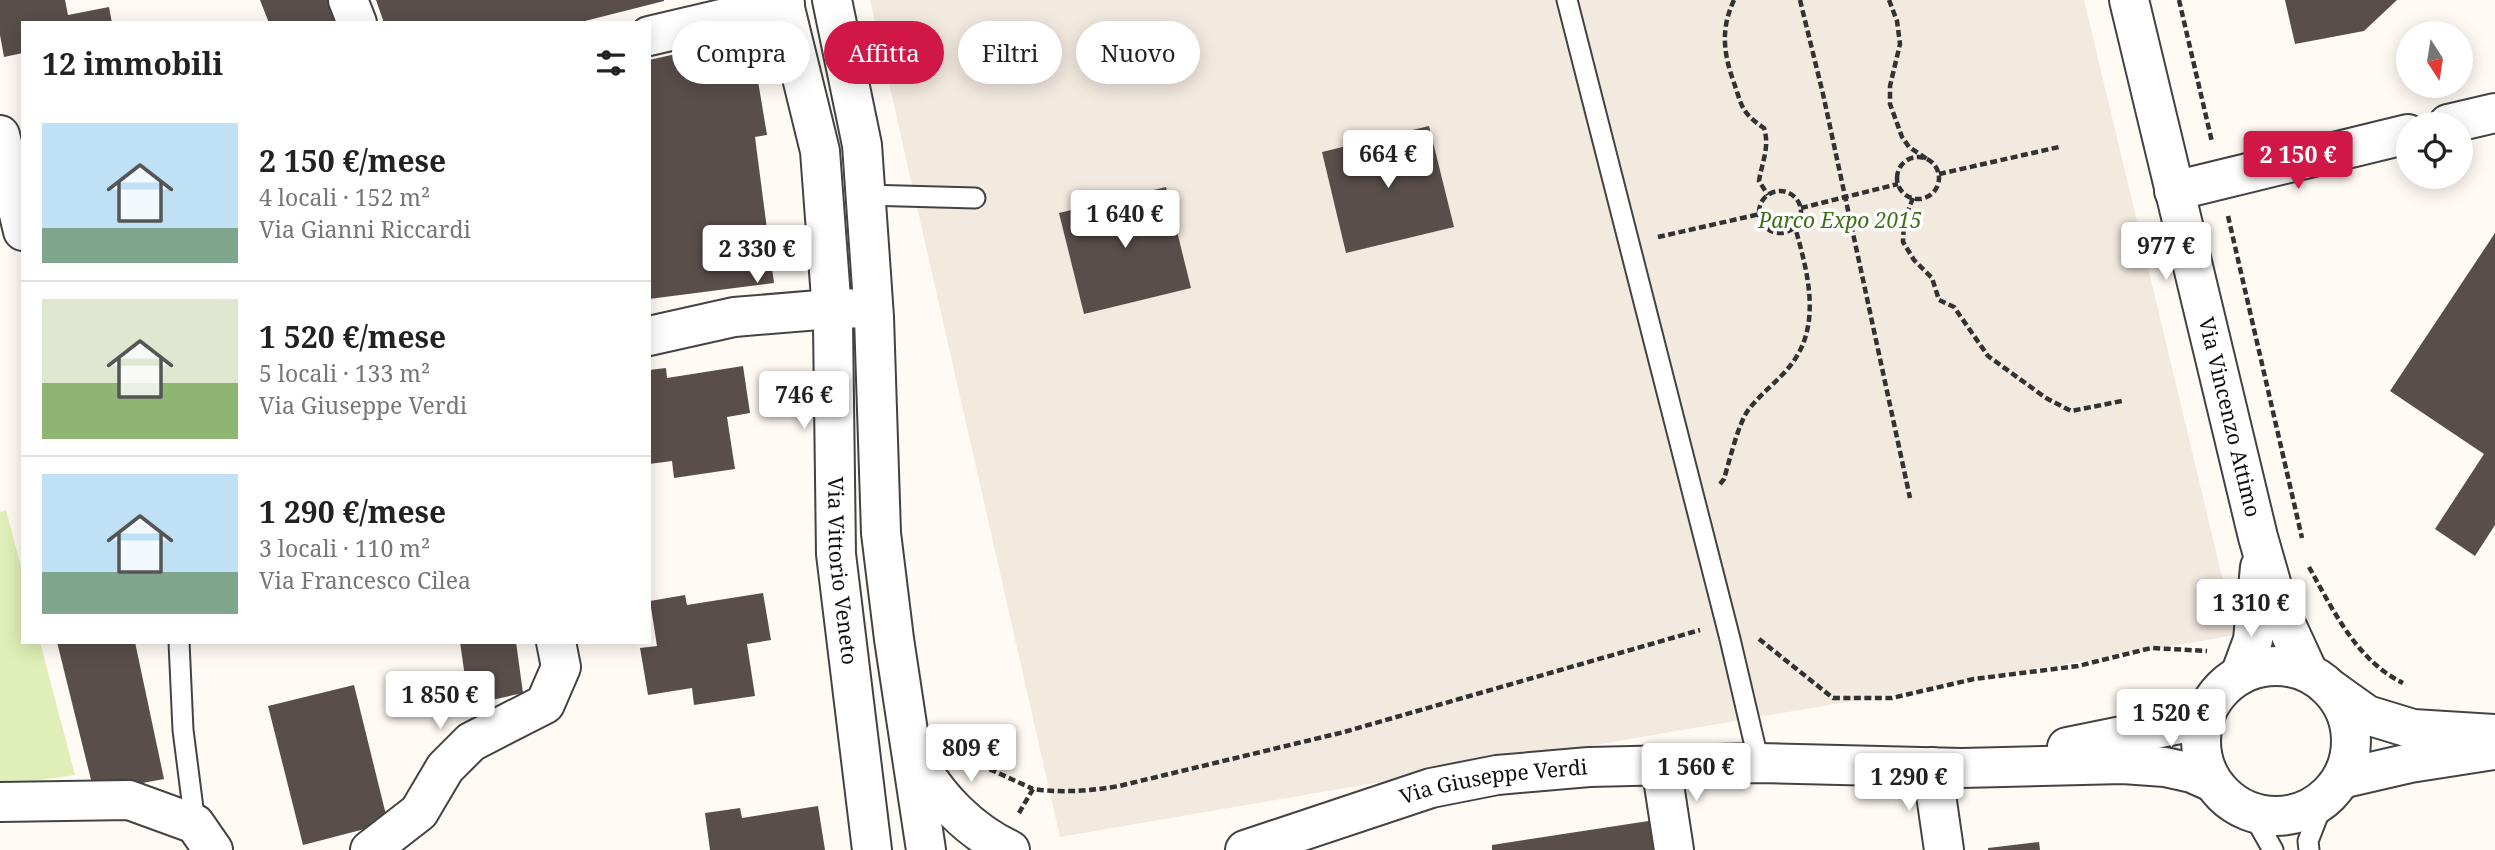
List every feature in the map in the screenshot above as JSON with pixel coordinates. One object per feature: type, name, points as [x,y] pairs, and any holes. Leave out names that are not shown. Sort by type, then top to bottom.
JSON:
[{"type":"street","points":[[348,0],[356,21]]},
{"type":"street","name":"Via Vittorio Veneto","points":[[832,0],[862,145],[873,308],[881,533],[926,850]]},
{"type":"street","name":"Via Vincenzo Attimo","points":[[2129,0],[2278,607],[2320,681]]},
{"type":"street","points":[[651,35],[784,2]]},
{"type":"street","name":"Via Vittorio Veneto","points":[[784,2],[820,151],[831,309],[836,554],[872,850]]},
{"type":"street","points":[[2473,118],[2495,113]]},
{"type":"street","points":[[0,135],[21,223]]},
{"type":"street","points":[[2175,191],[2396,137]]},
{"type":"street","points":[[651,336],[734,317],[873,308]]},
{"type":"street","name":"Via Vincenzo Attimo","points":[[2240,675],[2253,640],[2265,560]]},
{"type":"street","points":[[370,850],[419,812],[445,768],[471,742],[545,704],[561,667],[556,644]]},
{"type":"street","points":[[2495,734],[2413,729],[2367,715],[2320,681],[2284,666],[2246,671],[2232,680],[2210,705],[2201,729],[2201,749],[2210,781],[2225,797],[2252,813],[2280,817],[2299,813],[2334,789],[2410,763],[2495,750]]},
{"type":"street","points":[[2320,681],[2346,711],[2351,732],[2334,789]]},
{"type":"street","name":"Via Giuseppe Verdi","points":[[1947,767],[2205,719]]},
{"type":"street","points":[[909,743],[922,769],[942,796],[982,835],[1012,836]]},
{"type":"street","name":"Via Giuseppe Verdi","points":[[1245,850],[1430,788],[1497,775],[1589,767],[1759,763],[1947,767],[2123,764],[2165,766],[2210,781]]},
{"type":"street","points":[[1661,765],[1674,850]]},
{"type":"street","points":[[1944,850],[1947,767]]},
{"type":"street","points":[[0,802],[129,800],[204,837]]},
{"type":"lane","points":[[1567,0],[1729,633],[1759,763]]},
{"type":"lane","points":[[865,195],[975,198]]},
{"type":"lane","points":[[179,644],[183,730],[204,837]]},
{"type":"lane","points":[[2309,850],[2308,841],[2334,789]]},
{"type":"lane","points":[[2252,813],[2273,850]]},
{"type":"path","points":[[1734,0],[1727,16],[1723,39],[1726,61],[1739,104],[1749,118],[1764,128],[1768,148],[1762,162],[1759,181],[1768,195]]},
{"type":"path","points":[[1800,0],[1910,498]]},
{"type":"path","points":[[1889,0],[1897,21],[1900,44],[1890,86],[1890,104],[1899,130],[1909,147],[1927,159],[1939,174],[1939,181],[1933,193],[1927,197],[1913,198],[1901,190],[1898,184],[1899,170],[1908,160],[1920,157],[1927,159]]},
{"type":"path","points":[[2179,0],[2302,539]]},
{"type":"path","points":[[1939,174],[2059,147]]},
{"type":"path","points":[[1801,208],[1898,184]]},
{"type":"path","points":[[1779,191],[1796,197],[1801,208],[1799,222],[1789,231],[1776,232],[1765,226],[1760,207],[1768,195],[1779,191]]},
{"type":"path","points":[[1913,198],[1904,221],[1903,242],[1914,260],[1932,278],[1939,300],[1954,307],[1988,355],[2046,398],[2071,411],[2122,401]]},
{"type":"path","points":[[1630,243],[1760,214]]},
{"type":"path","points":[[1698,512],[1724,479],[1747,411],[1794,361],[1806,336],[1811,304],[1807,268],[1794,227]]},
{"type":"path","points":[[2265,560],[2308,565],[2338,620],[2364,654],[2397,680],[2408,685]]},
{"type":"path","points":[[1012,836],[1033,789],[1084,792],[1119,786],[1343,732],[1699,630],[1755,635],[1833,698],[1892,698],[1975,679],[2078,666],[2151,648],[2209,651],[2213,640]]},
{"type":"green space","points":[[6,510],[21,567],[21,644],[41,644],[75,775],[0,786],[0,512]]},
{"type":"shaded area","points":[[870,0],[2084,0],[2236,635],[1060,837],[889,84],[944,84],[944,21],[875,21]]},
{"type":"building","points":[[0,0],[65,0],[68,15],[109,7],[112,21],[21,21],[21,53],[4,57],[0,35]]},
{"type":"building","points":[[260,0],[329,0],[337,21],[268,21]]},
{"type":"building","points":[[376,0],[664,0],[585,21],[383,21]]},
{"type":"building","points":[[2285,0],[2397,0],[2364,31],[2295,44]]},
{"type":"building","points":[[672,55],[672,84],[758,84],[767,135],[755,137],[774,283],[651,299],[651,60]]},
{"type":"building","points":[[1429,126],[1454,227],[1346,253],[1322,152]]},
{"type":"building","points":[[1166,187],[1191,288],[1084,314],[1059,213]]},
{"type":"building","points":[[2495,233],[2495,525],[2475,556],[2435,529],[2484,454],[2390,391]]},
{"type":"building","points":[[743,366],[750,413],[727,417],[735,469],[674,478],[672,461],[651,464],[651,370],[666,368],[667,378]]},
{"type":"building","points":[[763,593],[771,640],[747,644],[755,696],[694,705],[692,688],[648,695],[640,648],[657,646],[651,601],[685,595],[687,605]]},
{"type":"building","points":[[57,644],[135,644],[164,779],[94,792]]},
{"type":"building","points":[[460,644],[516,644],[523,693],[469,705]]},
{"type":"building","points":[[354,685],[388,823],[303,845],[268,706]]},
{"type":"building","points":[[818,806],[825,850],[710,850],[705,813],[740,808],[742,818]]},
{"type":"building","points":[[1655,820],[1659,850],[1492,850],[1492,845]]},
{"type":"building","points":[[2039,842],[2040,850],[1988,850],[1988,848]]},
{"type":"park label","name":"Parco Expo 2015","points":[[1840,221]]}]
